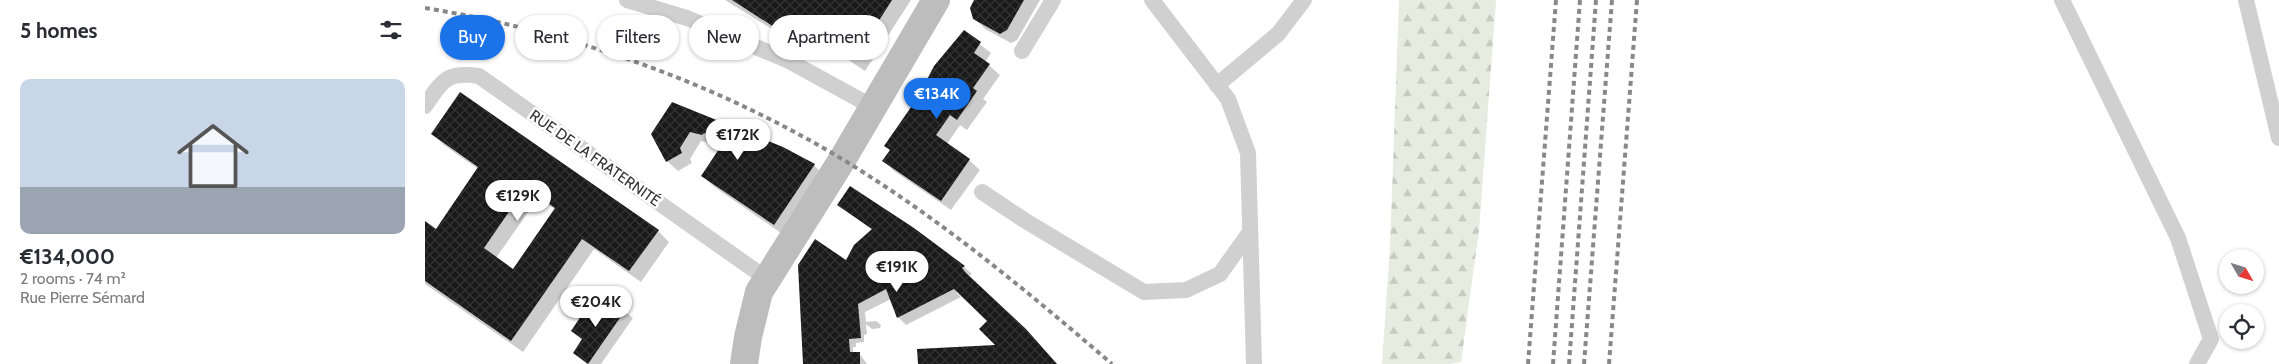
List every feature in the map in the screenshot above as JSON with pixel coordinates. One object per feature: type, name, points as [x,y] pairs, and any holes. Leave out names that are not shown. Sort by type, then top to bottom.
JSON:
[{"type":"main road","points":[[744,364],[748,336],[759,292],[837,167],[935,0]]},
{"type":"lane","points":[[627,0],[687,18],[789,61],[873,107]]},
{"type":"lane","points":[[1022,51],[1053,0]]},
{"type":"lane","points":[[1152,0],[1228,98],[1248,153],[1254,364]]},
{"type":"lane","points":[[1217,85],[1279,34],[1304,0]]},
{"type":"lane","points":[[2062,0],[2178,238],[2211,339],[2197,364]]},
{"type":"lane","points":[[2246,0],[2279,138]]},
{"type":"lane","name":"RUE DE LA FRATERNITÉ","points":[[425,106],[443,81],[462,74],[479,76],[767,279]]},
{"type":"lane","points":[[982,192],[1024,220],[1144,292],[1186,290],[1220,274],[1250,232]]},
{"type":"green space","points":[[1399,0],[1496,0],[1479,230],[1461,362],[1450,364],[1382,364],[1390,247]]},
{"type":"building","points":[[732,0],[892,0],[882,15],[769,15],[769,24],[759,17],[759,15],[755,15]]},
{"type":"building","points":[[974,0],[1024,0],[1007,30],[1000,34],[973,19],[970,8]]},
{"type":"building","points":[[964,30],[981,42],[974,53],[990,64],[973,88],[977,91],[957,120],[950,115],[936,135],[970,159],[941,201],[882,161],[890,150],[884,146],[918,97],[934,66]]},
{"type":"building","points":[[460,92],[659,230],[629,271],[582,239],[511,341],[425,281],[425,221],[436,229],[478,167],[431,134]],"holes":[[[526,187],[555,208],[513,269],[484,248]]]},
{"type":"building","points":[[672,102],[783,147],[815,164],[774,225],[701,176],[725,140],[704,133],[702,135],[690,132],[680,148],[682,153],[666,162],[651,134]]},
{"type":"building","points":[[850,186],[914,228],[965,266],[962,268],[966,273],[1026,329],[1057,364],[918,364],[917,349],[995,345],[979,329],[987,321],[954,289],[897,318],[886,289],[858,304],[861,338],[849,339],[850,352],[860,352],[860,364],[803,364],[798,265],[815,239],[846,260],[854,245],[872,229],[837,205]]},
{"type":"building","points":[[611,298],[626,309],[588,364],[573,353],[582,339],[571,331],[589,304],[601,312]]},
{"type":"railway","points":[[1528,364],[1556,0]]},
{"type":"railway","points":[[1553,364],[1580,0]]},
{"type":"railway","points":[[1569,364],[1596,0]]},
{"type":"railway","points":[[1584,364],[1612,0]]},
{"type":"railway","points":[[1609,364],[1637,0]]},
{"type":"railway","points":[[425,8],[480,18],[588,46],[693,84],[744,106],[793,131],[878,182],[947,230],[1014,282],[1112,364]]}]
